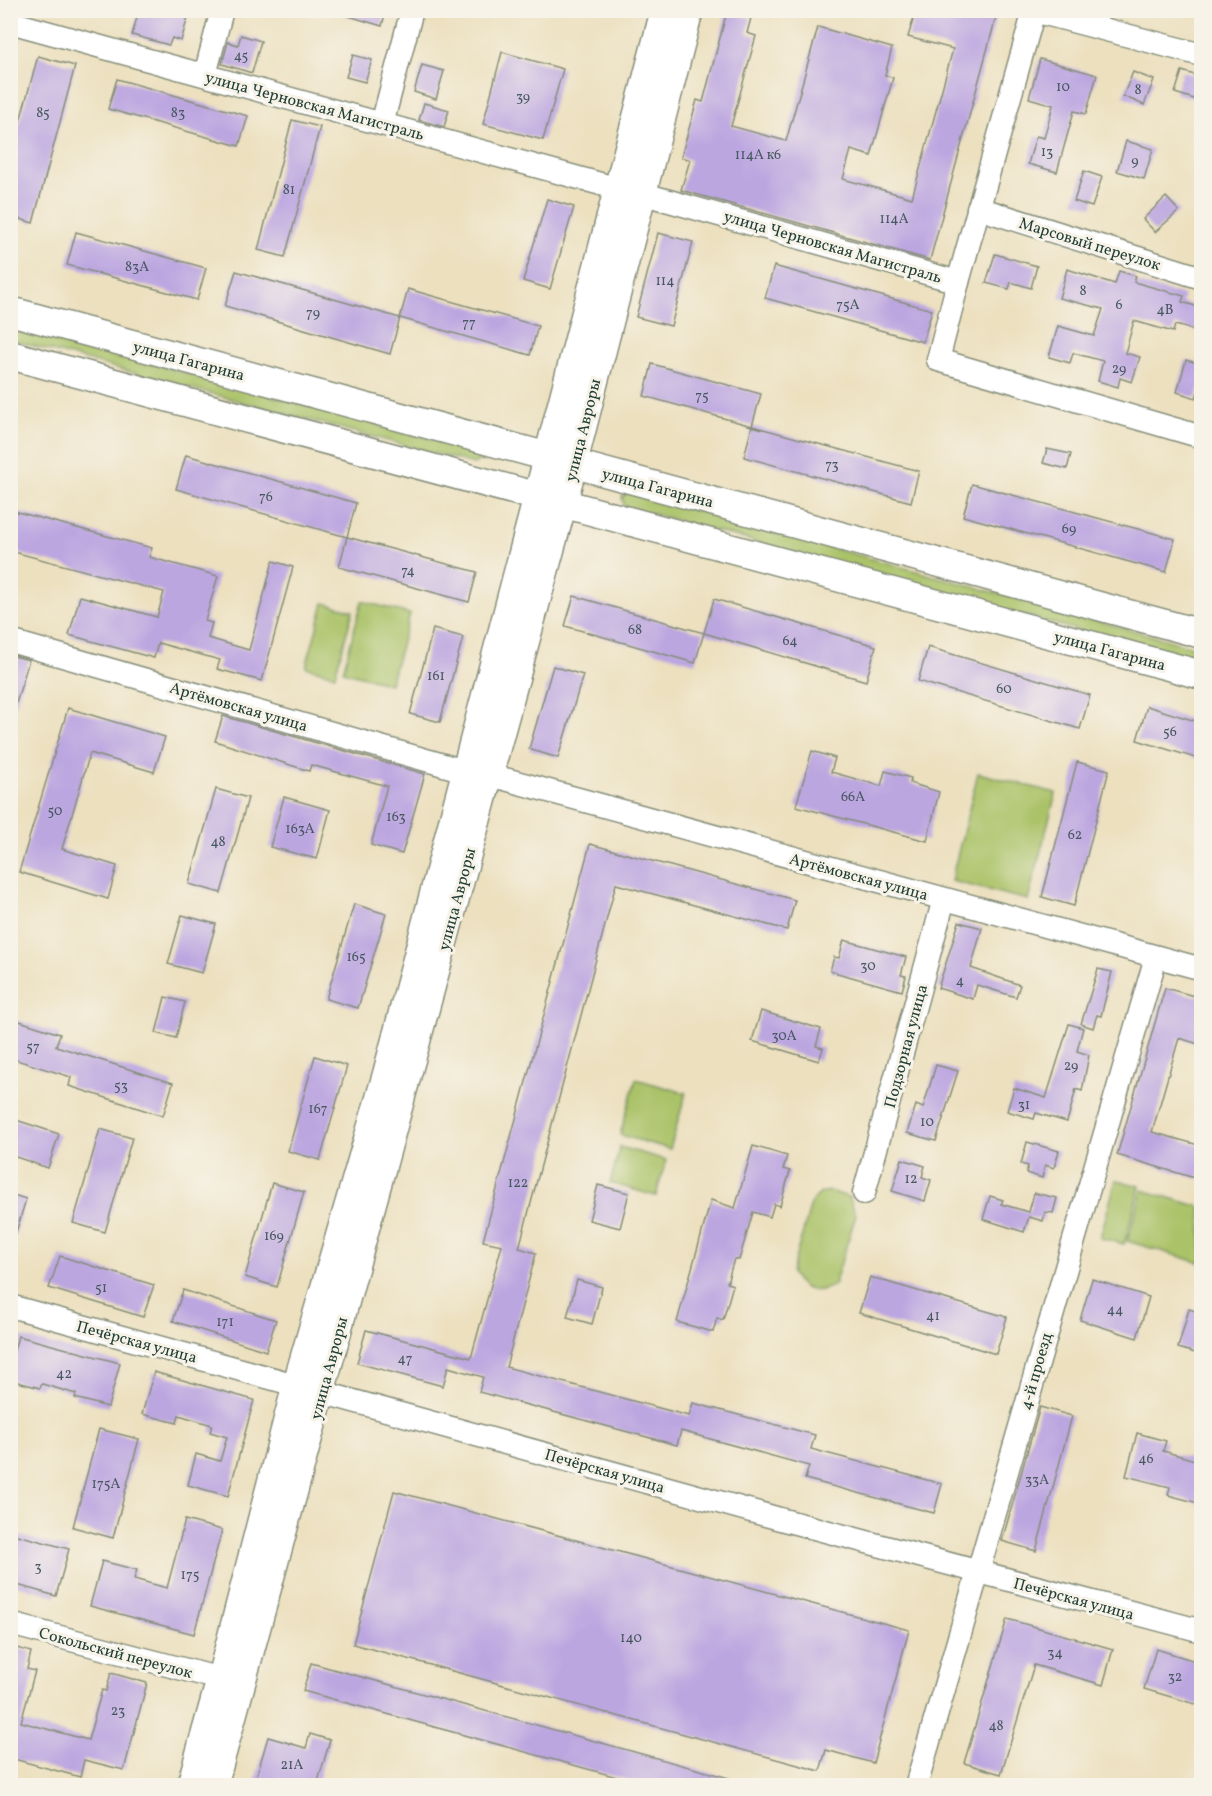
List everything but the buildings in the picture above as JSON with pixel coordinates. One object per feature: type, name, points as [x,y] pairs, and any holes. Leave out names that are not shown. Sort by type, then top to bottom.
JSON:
[{"type":"main road","name":"улица Авроры","points":[[631,191],[665,10]]},
{"type":"main road","name":"улица Авроры","points":[[213,1785],[387,1074],[491,776],[551,499],[631,191],[689,10]]},
{"type":"main road","name":"улица Гагарина","points":[[10,311],[1202,634]]},
{"type":"main road","name":"улица Гагарина","points":[[10,355],[1202,675]]},
{"type":"main road","name":"улица Авроры","points":[[191,1785],[310,1388]]},
{"type":"street","points":[[205,75],[222,10]]},
{"type":"street","points":[[382,124],[412,10]]},
{"type":"street","points":[[958,282],[1034,10],[1202,55]]},
{"type":"street","name":"улица Черновская Магистраль","points":[[10,22],[958,282],[938,360],[1202,437]]},
{"type":"street","name":"Марсовый переулок","points":[[978,208],[1202,278]]},
{"type":"street","name":"Артёмовская улица","points":[[10,641],[491,776],[1202,969]]},
{"type":"street","name":"Подзорная улица","points":[[864,1193],[944,899]]},
{"type":"street","name":"4-й проезд","points":[[916,1785],[1156,957]]},
{"type":"street","name":"Печёрская улица","points":[[10,1306],[978,1572],[1202,1631]]},
{"type":"street","name":"Сокольский переулок","points":[[10,1624],[221,1679]]},
{"type":"green space","points":[[10,326],[480,452],[482,458],[474,464],[11,340]]},
{"type":"green space","points":[[628,492],[1201,649],[1201,664],[624,506],[622,497]]},
{"type":"green space","points":[[362,601],[410,614],[390,684],[343,671]]},
{"type":"green space","points":[[324,603],[353,611],[335,675],[306,667]]},
{"type":"green space","points":[[978,773],[1056,793],[1028,900],[951,881]]},
{"type":"green space","points":[[636,1079],[686,1093],[670,1149],[620,1135]]},
{"type":"green space","points":[[620,1147],[666,1160],[656,1196],[610,1183]]},
{"type":"green space","points":[[1116,1180],[1140,1186],[1124,1244],[1100,1238]]},
{"type":"green space","points":[[1142,1190],[1201,1207],[1201,1263],[1127,1241]]},
{"type":"green space","points":[[829,1191],[849,1197],[856,1215],[834,1285],[815,1291],[805,1288],[791,1273],[812,1201],[821,1193]]}]
